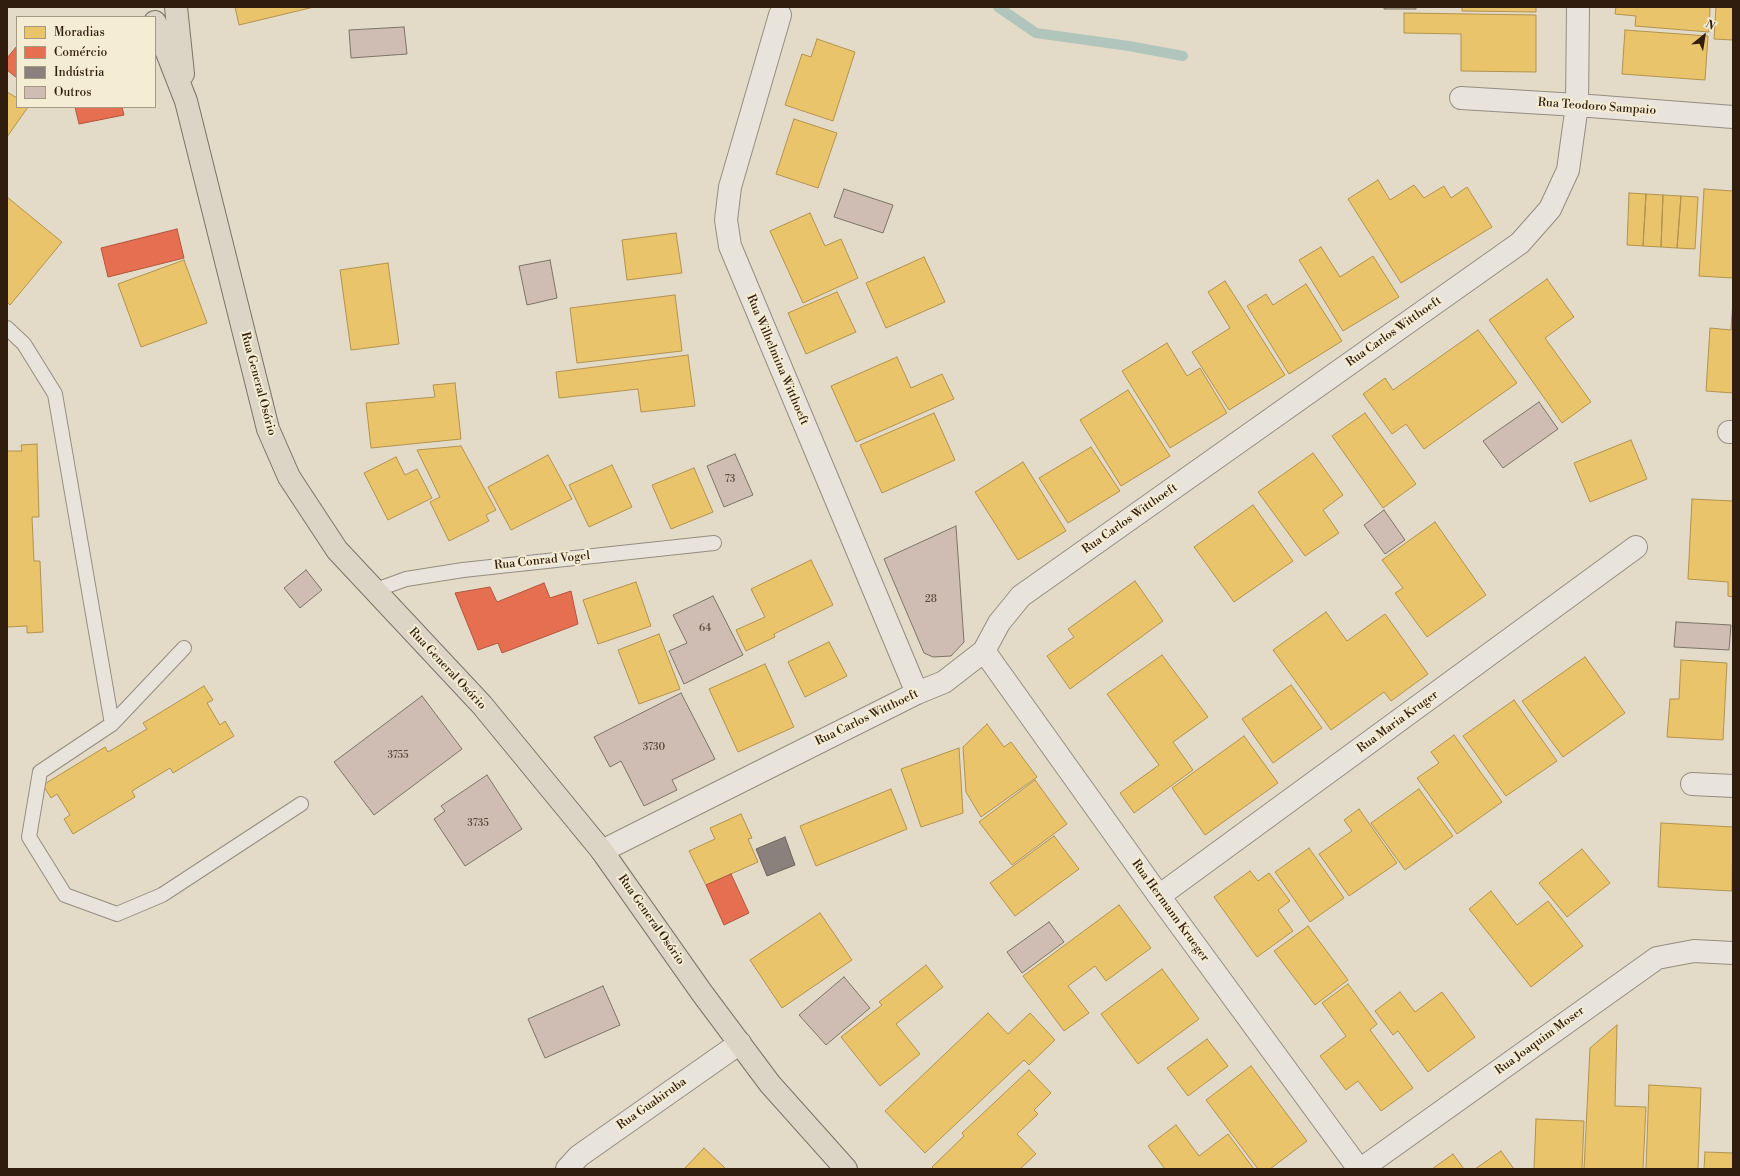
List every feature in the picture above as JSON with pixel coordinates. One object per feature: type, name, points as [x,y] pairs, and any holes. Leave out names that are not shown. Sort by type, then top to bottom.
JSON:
[{"type":"main road","points":[[145,7],[151,16]]},
{"type":"main road","name":"Rua General Osório","points":[[176,7],[186,101]]},
{"type":"main road","name":"Rua General Osório","points":[[156,25],[186,101],[268,430],[294,484],[337,550],[373,591],[482,706],[602,851],[711,1005],[740,1043],[790,1108],[846,1169]]},
{"type":"street","name":"Rua Carlos Witthoeft","points":[[602,851],[917,693],[944,682],[984,651],[999,624],[1021,596],[1520,243],[1550,209],[1568,170],[1577,105],[1578,7]]},
{"type":"street","name":"Rua Wilhelmina Witthoeft","points":[[780,15],[730,187],[726,220],[730,246],[917,693]]},
{"type":"street","name":"Rua Teodoro Sampaio","points":[[1461,98],[1733,117]]},
{"type":"street","name":"Rua Maria Kruger","points":[[1159,896],[1636,547]]},
{"type":"street","name":"Rua Hermann Krueger","points":[[984,651],[1159,896],[1360,1169]]},
{"type":"street","points":[[1692,784],[1733,786]]},
{"type":"street","name":"Rua Joaquim Moser","points":[[1360,1169],[1656,958],[1694,951],[1733,954]]},
{"type":"street","name":"Rua Guabiruba","points":[[567,1169],[579,1156],[740,1043]]},
{"type":"lane","points":[[7,328],[24,344],[55,394],[112,724]]},
{"type":"lane","name":"Rua Conrad Vogel","points":[[373,591],[406,579],[463,570],[714,543]]},
{"type":"lane","points":[[184,648],[112,724],[40,772],[29,837],[65,895],[117,914],[162,895],[301,804]]},
{"type":"building: Moradias","points":[[235,7],[314,7],[239,25]]},
{"type":"building: Moradias","points":[[1462,7],[1536,7],[1536,12],[1462,11]]},
{"type":"building: Moradias","points":[[1616,7],[1710,7],[1709,32],[1635,26],[1636,16],[1615,14]]},
{"type":"building: Moradias","points":[[1716,7],[1733,7],[1733,40],[1714,39]]},
{"type":"building: Moradias","points":[[1404,13],[1536,15],[1536,72],[1461,71],[1461,34],[1404,33]]},
{"type":"building: Moradias","points":[[1625,30],[1708,36],[1705,80],[1622,74]]},
{"type":"building: Moradias","points":[[817,39],[855,52],[833,121],[785,105],[802,54],[811,57]]},
{"type":"building: Moradias","points":[[7,92],[16,97],[16,108],[27,108],[7,137]]},
{"type":"building: Moradias","points":[[794,119],[837,133],[818,188],[776,174]]},
{"type":"building: Moradias","points":[[1378,180],[1390,200],[1414,185],[1424,198],[1444,186],[1451,198],[1467,187],[1492,227],[1401,283],[1348,199]]},
{"type":"building: Moradias","points":[[1704,189],[1733,191],[1733,278],[1699,276]]},
{"type":"building: Moradias","points":[[1629,193],[1646,194],[1643,246],[1627,245]]},
{"type":"building: Moradias","points":[[1646,194],[1663,195],[1661,247],[1643,246]]},
{"type":"building: Moradias","points":[[1663,195],[1681,196],[1677,248],[1661,247]]},
{"type":"building: Moradias","points":[[1681,196],[1698,197],[1695,249],[1677,248]]},
{"type":"building: Moradias","points":[[7,197],[62,242],[10,305],[7,302]]},
{"type":"building: Moradias","points":[[810,213],[825,246],[841,239],[858,278],[803,303],[770,231]]},
{"type":"building: Moradias","points":[[676,233],[682,273],[627,280],[622,240]]},
{"type":"building: Moradias","points":[[1321,247],[1340,277],[1373,256],[1399,297],[1343,331],[1299,260]]},
{"type":"building: Moradias","points":[[924,257],[945,302],[886,328],[866,283]]},
{"type":"building: Moradias","points":[[184,260],[207,323],[141,347],[118,284]]},
{"type":"building: Moradias","points":[[388,263],[399,344],[351,350],[340,270]]},
{"type":"building: Moradias","points":[[1547,279],[1574,317],[1545,338],[1591,402],[1562,423],[1489,320]]},
{"type":"building: Moradias","points":[[1225,281],[1285,375],[1229,410],[1192,352],[1230,328],[1208,292]]},
{"type":"building: Moradias","points":[[1306,284],[1342,341],[1289,374],[1247,306],[1266,294],[1273,305]]},
{"type":"building: Moradias","points":[[837,292],[856,332],[806,354],[788,313]]},
{"type":"building: Moradias","points":[[675,295],[682,351],[577,363],[570,308]]},
{"type":"building: Moradias","points":[[1733,300],[1733,393],[1706,391],[1710,328],[1731,330]]},
{"type":"building: Moradias","points":[[1478,330],[1517,383],[1424,449],[1406,424],[1392,434],[1363,394],[1385,378],[1393,390]]},
{"type":"building: Moradias","points":[[1167,343],[1187,376],[1200,368],[1227,413],[1170,448],[1122,371]]},
{"type":"building: Moradias","points":[[688,355],[695,406],[641,412],[638,389],[559,398],[556,372]]},
{"type":"building: Moradias","points":[[897,357],[911,388],[942,374],[954,399],[856,442],[831,386]]},
{"type":"building: Moradias","points":[[455,383],[461,439],[371,448],[366,403],[435,397],[433,385]]},
{"type":"building: Moradias","points":[[1128,390],[1170,456],[1121,486],[1080,420]]},
{"type":"building: Moradias","points":[[934,413],[955,460],[882,493],[860,445]]},
{"type":"building: Moradias","points":[[1365,413],[1416,484],[1383,508],[1332,436]]},
{"type":"building: Moradias","points":[[1631,440],[1647,479],[1590,502],[1574,463]]},
{"type":"building: Moradias","points":[[37,444],[39,517],[32,517],[34,561],[40,561],[43,632],[27,633],[27,626],[7,627],[7,451],[22,451],[21,445]]},
{"type":"building: Moradias","points":[[461,446],[496,510],[486,515],[489,521],[449,541],[430,502],[440,497],[417,450]]},
{"type":"building: Moradias","points":[[1091,447],[1120,491],[1068,523],[1039,478]]},
{"type":"building: Moradias","points":[[1313,453],[1343,495],[1323,510],[1339,533],[1305,556],[1258,492]]},
{"type":"building: Moradias","points":[[548,455],[572,499],[511,530],[488,487]]},
{"type":"building: Moradias","points":[[396,457],[405,475],[417,469],[432,498],[388,520],[364,473]]},
{"type":"building: Moradias","points":[[1023,462],[1066,531],[1018,560],[975,492]]},
{"type":"building: Moradias","points":[[612,465],[632,507],[589,527],[569,485]]},
{"type":"building: Moradias","points":[[694,468],[713,512],[671,529],[652,485]]},
{"type":"building: Moradias","points":[[1692,499],[1733,501],[1733,597],[1728,596],[1728,582],[1688,579]]},
{"type":"building: Moradias","points":[[1253,505],[1293,561],[1234,602],[1194,547]]},
{"type":"building: Moradias","points":[[1435,522],[1486,595],[1427,637],[1395,593],[1403,588],[1382,560]]},
{"type":"building: Moradias","points":[[811,560],[833,605],[774,634],[775,637],[746,651],[736,630],[765,617],[751,589]]},
{"type":"building: Moradias","points":[[1135,581],[1163,621],[1070,689],[1047,656],[1074,637],[1068,629]]},
{"type":"building: Moradias","points":[[636,582],[651,626],[598,644],[583,600]]},
{"type":"building: Moradias","points":[[1326,612],[1347,641],[1385,614],[1428,674],[1391,701],[1384,692],[1331,730],[1273,650]]},
{"type":"building: Moradias","points":[[659,634],[680,689],[639,704],[618,650]]},
{"type":"building: Moradias","points":[[829,642],[847,676],[805,697],[788,662]]},
{"type":"building: Moradias","points":[[1162,655],[1208,717],[1173,742],[1193,770],[1134,813],[1120,793],[1159,765],[1107,694]]},
{"type":"building: Moradias","points":[[1585,657],[1625,713],[1563,757],[1522,701]]},
{"type":"building: Moradias","points":[[1681,660],[1727,663],[1723,740],[1667,737],[1670,699],[1679,699]]},
{"type":"building: Moradias","points":[[765,664],[794,727],[738,752],[709,689]]},
{"type":"building: Moradias","points":[[1291,685],[1322,728],[1273,763],[1242,719]]},
{"type":"building: Moradias","points":[[204,686],[213,700],[207,703],[220,725],[225,721],[234,736],[173,773],[170,768],[132,791],[135,797],[73,834],[64,819],[70,815],[57,794],[51,798],[43,785],[105,747],[108,752],[147,729],[143,723]]},
{"type":"building: Moradias","points":[[1514,700],[1557,761],[1506,796],[1463,736]]},
{"type":"building: Moradias","points":[[987,724],[1004,747],[1011,742],[1037,777],[981,817],[966,792],[963,747]]},
{"type":"building: Moradias","points":[[1454,735],[1502,802],[1457,834],[1417,778],[1439,763],[1431,752]]},
{"type":"building: Moradias","points":[[1244,736],[1278,783],[1205,835],[1172,788]]},
{"type":"building: Moradias","points":[[959,748],[963,813],[921,827],[901,769]]},
{"type":"building: Moradias","points":[[1035,780],[1067,824],[1012,865],[979,822]]},
{"type":"building: Moradias","points":[[891,789],[907,829],[816,866],[800,826]]},
{"type":"building: Moradias","points":[[1419,789],[1453,836],[1405,870],[1371,823]]},
{"type":"building: Moradias","points":[[1359,809],[1397,863],[1349,896],[1319,854],[1352,831],[1344,820]]},
{"type":"building: Moradias","points":[[741,814],[752,838],[748,839],[758,862],[706,885],[689,851],[715,839],[710,828]]},
{"type":"building: Moradias","points":[[1661,823],[1733,827],[1732,891],[1658,887]]},
{"type":"building: Moradias","points":[[1054,836],[1079,869],[1015,916],[990,883]]},
{"type":"building: Moradias","points":[[1309,848],[1344,898],[1310,922],[1275,872]]},
{"type":"building: Moradias","points":[[1582,849],[1610,883],[1567,917],[1539,883]]},
{"type":"building: Moradias","points":[[1250,871],[1258,881],[1269,873],[1290,901],[1278,910],[1293,931],[1257,957],[1214,897]]},
{"type":"building: Moradias","points":[[1491,891],[1517,925],[1548,901],[1583,946],[1531,987],[1469,909]]},
{"type":"building: Moradias","points":[[1119,905],[1151,948],[1106,981],[1095,966],[1068,986],[1089,1013],[1064,1031],[1023,976]]},
{"type":"building: Moradias","points":[[820,913],[852,960],[782,1008],[750,960]]},
{"type":"building: Moradias","points":[[1308,926],[1348,980],[1315,1005],[1274,951]]},
{"type":"building: Moradias","points":[[926,965],[943,987],[896,1024],[920,1054],[880,1086],[841,1037],[882,1005],[879,1002]]},
{"type":"building: Moradias","points":[[1162,969],[1199,1019],[1138,1064],[1101,1014]]},
{"type":"building: Moradias","points":[[1348,984],[1377,1024],[1370,1030],[1413,1088],[1381,1111],[1358,1081],[1346,1090],[1320,1056],[1346,1036],[1322,1003]]},
{"type":"building: Moradias","points":[[1400,992],[1415,1012],[1442,992],[1475,1037],[1428,1072],[1398,1031],[1393,1035],[1375,1011]]},
{"type":"building: Moradias","points":[[988,1013],[1008,1034],[1030,1013],[1055,1040],[1029,1065],[1024,1060],[925,1153],[885,1111]]},
{"type":"building: Moradias","points":[[1617,1025],[1615,1106],[1646,1107],[1643,1169],[1584,1169],[1590,1048]]},
{"type":"building: Moradias","points":[[1207,1039],[1228,1066],[1188,1096],[1167,1068]]},
{"type":"building: Moradias","points":[[1251,1066],[1307,1141],[1270,1169],[1258,1169],[1206,1100]]},
{"type":"building: Moradias","points":[[1029,1070],[1051,1093],[1034,1110],[1038,1114],[1017,1134],[1036,1154],[1020,1169],[934,1169],[932,1167],[964,1136],[962,1133]]},
{"type":"building: Moradias","points":[[1649,1085],[1701,1088],[1698,1169],[1646,1169]]},
{"type":"building: Moradias","points":[[1536,1119],[1584,1121],[1582,1169],[1534,1169]]},
{"type":"building: Moradias","points":[[1176,1125],[1199,1156],[1228,1134],[1254,1169],[1165,1169],[1148,1146]]},
{"type":"building: Moradias","points":[[704,1148],[726,1169],[684,1169]]},
{"type":"building: Moradias","points":[[1501,1151],[1514,1169],[1475,1169]]},
{"type":"building: Moradias","points":[[1705,1152],[1733,1153],[1733,1169],[1704,1169]]},
{"type":"building: Moradias","points":[[1453,1154],[1464,1169],[1432,1169]]},
{"type":"building: Comércio","points":[[16,47],[16,77],[7,70],[7,58]]},
{"type":"building: Comércio","points":[[75,108],[122,108],[124,115],[79,124]]},
{"type":"building: Comércio","points":[[177,229],[184,258],[108,277],[101,248]]},
{"type":"building: Comércio","points":[[544,583],[550,598],[571,591],[578,624],[502,653],[498,643],[478,650],[455,593],[490,587],[497,602]]},
{"type":"building: Comércio","points":[[731,874],[749,913],[724,925],[706,885]]},
{"type":"building: Indústria","points":[[785,837],[795,865],[767,876],[756,849]]},
{"type":"building: Outros","points":[[1384,7],[1416,7],[1416,9],[1384,9]]},
{"type":"building: Outros","points":[[404,27],[407,54],[351,58],[349,30]]},
{"type":"building: Outros","points":[[844,189],[893,205],[883,233],[834,217]]},
{"type":"building: Outros","points":[[550,260],[557,298],[527,305],[519,266]]},
{"type":"building: Outros","points":[[1539,402],[1558,429],[1503,468],[1483,441]]},
{"type":"building: Outros","points":[[735,454],[753,495],[724,507],[707,466]]},
{"type":"building: Outros","points":[[1384,510],[1405,540],[1385,554],[1364,525]]},
{"type":"building: Outros","points":[[956,526],[964,642],[951,656],[933,657],[924,653],[884,559]]},
{"type":"building: Outros","points":[[306,570],[322,590],[300,608],[284,588]]},
{"type":"building: Outros","points":[[713,596],[743,655],[684,684],[669,651],[687,643],[673,615]]},
{"type":"building: Outros","points":[[1676,622],[1731,625],[1729,650],[1674,647]]},
{"type":"building: Outros","points":[[681,693],[715,759],[672,780],[677,790],[644,806],[621,761],[610,767],[594,737]]},
{"type":"building: Outros","points":[[422,696],[462,749],[374,815],[334,762]]},
{"type":"building: Outros","points":[[487,775],[522,829],[465,866],[434,819],[445,811],[441,806]]},
{"type":"building: Outros","points":[[1049,922],[1064,942],[1022,973],[1007,952]]},
{"type":"building: Outros","points":[[844,977],[870,1008],[826,1045],[799,1015]]},
{"type":"building: Outros","points":[[603,986],[620,1025],[545,1058],[528,1019]]},
{"type":"waterway","points":[[998,7],[1036,33],[1129,46],[1183,56]]}]
